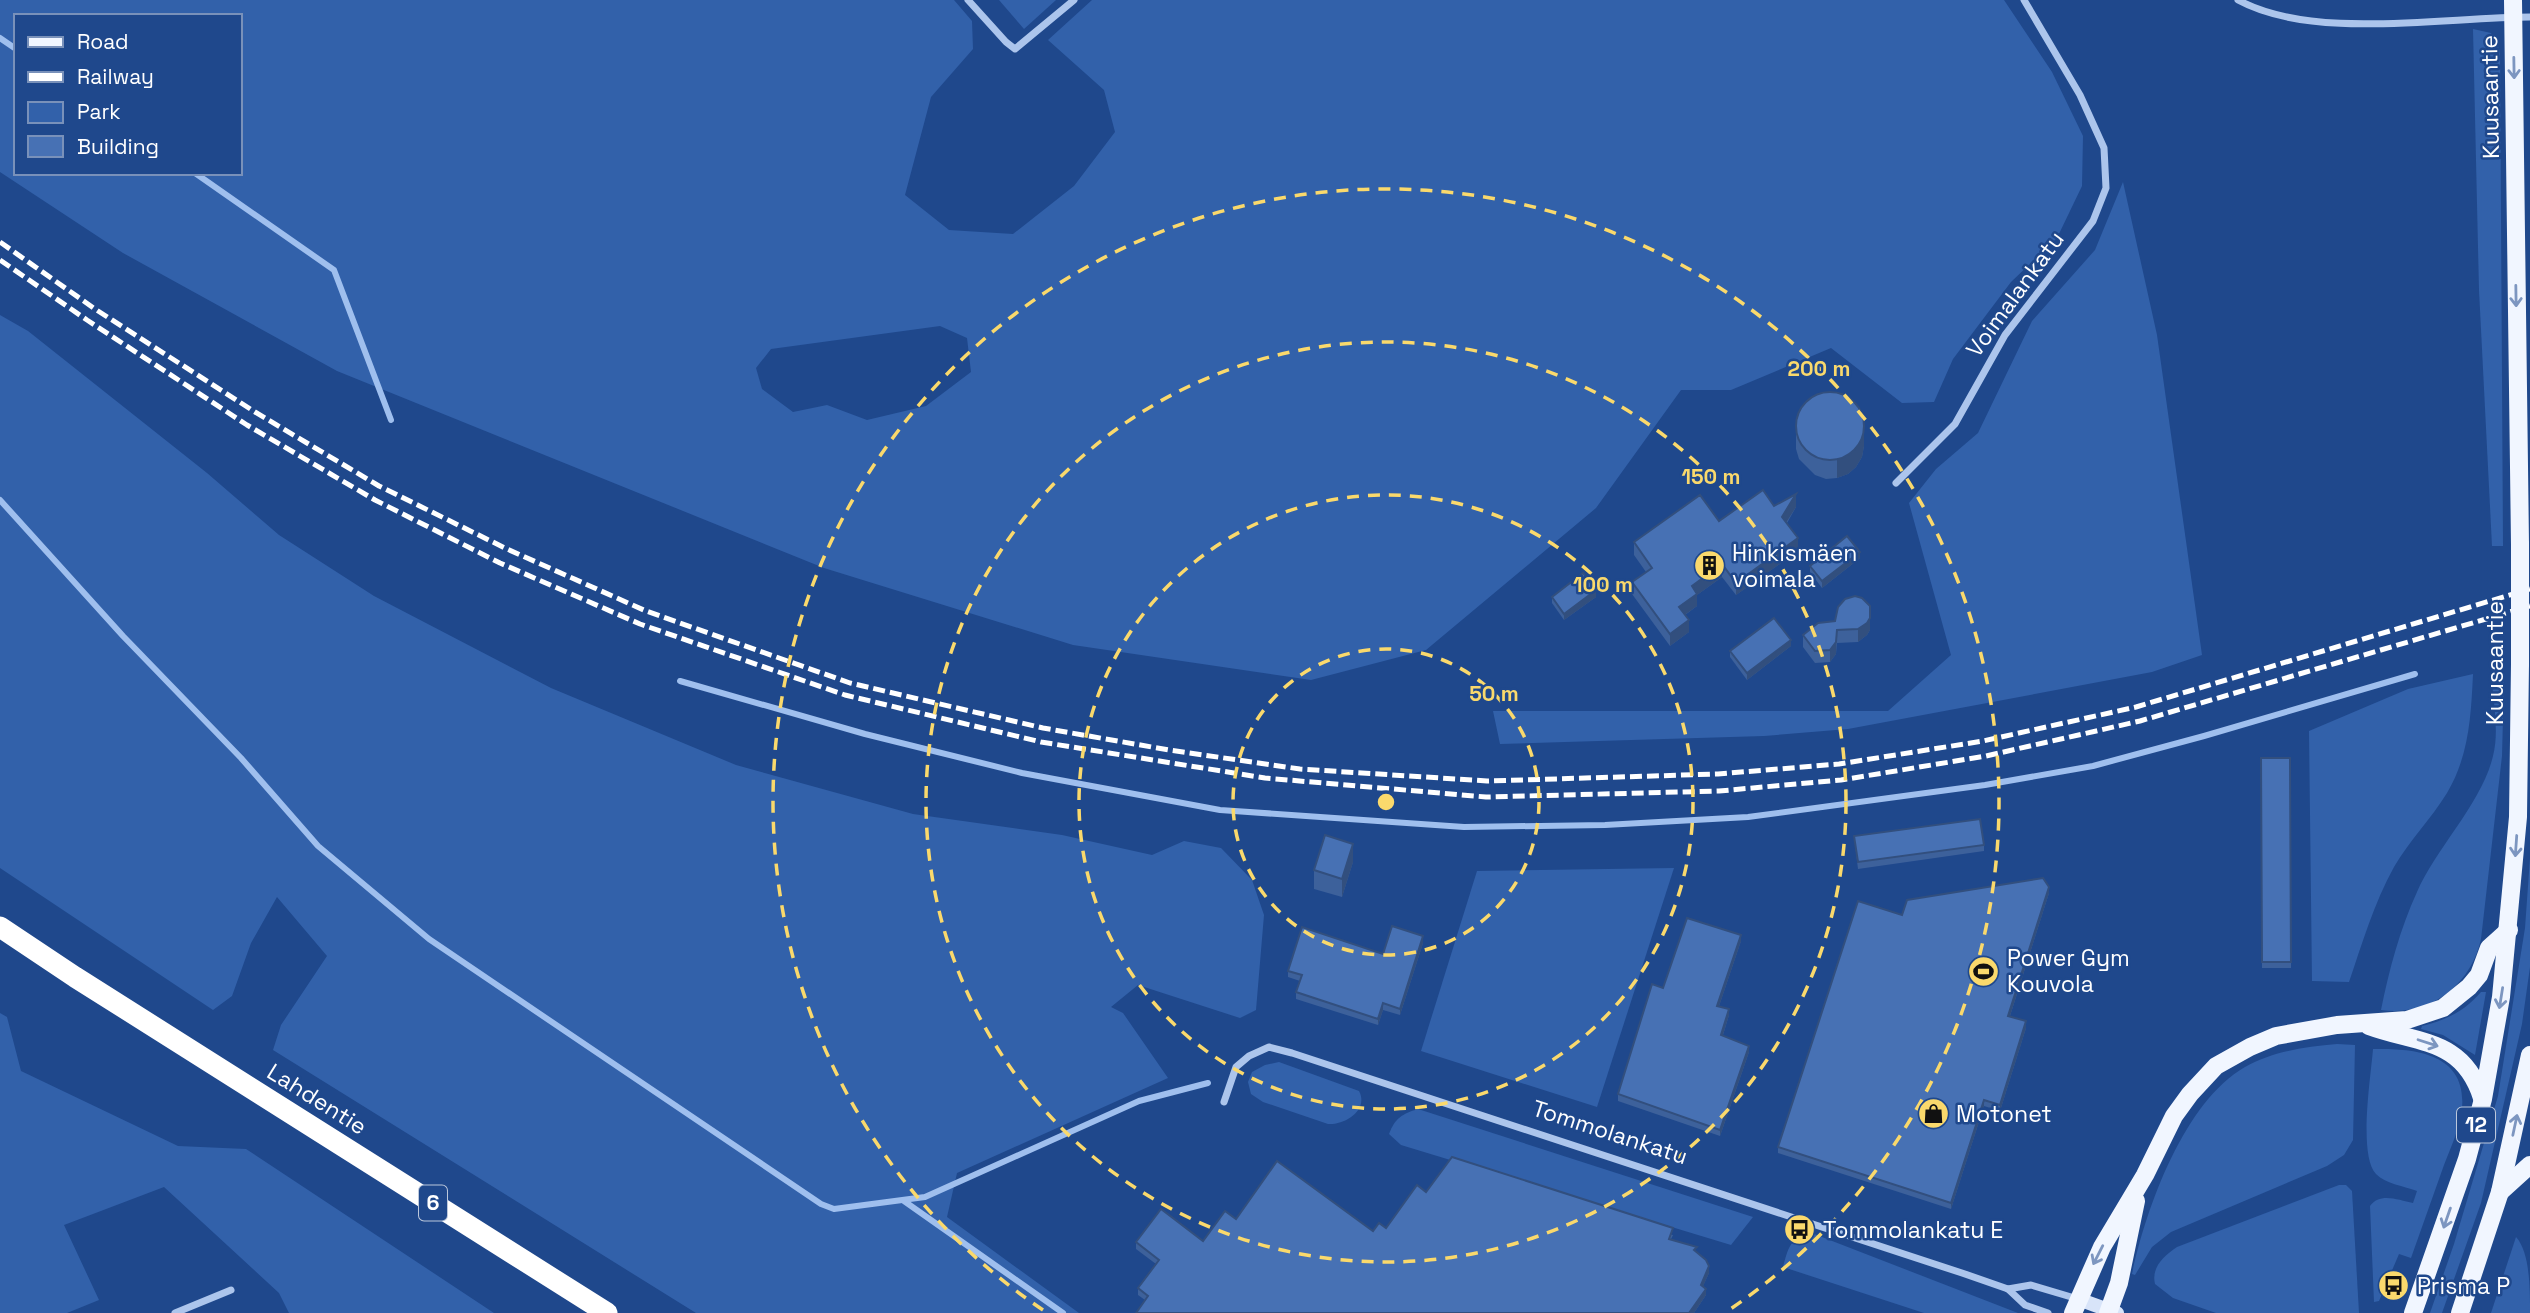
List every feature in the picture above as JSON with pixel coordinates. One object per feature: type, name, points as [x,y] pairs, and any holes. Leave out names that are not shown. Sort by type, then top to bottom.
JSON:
[{"type":"highway","name":"Lahdentie","points":[[0,927],[607,1313]]},
{"type":"main road","name":"Kuusaantie","points":[[2413,1313],[2467,1159],[2483,1099],[2501,997],[2509,930],[2518,817],[2521,664],[2519,11]]},
{"type":"main road","points":[[2076,1306],[2102,1247],[2145,1175],[2174,1116],[2216,1066],[2276,1036],[2304,1030],[2407,1020],[2443,1007],[2469,988],[2479,975],[2489,948],[2509,930]]},
{"type":"main road","points":[[2362,1024],[2431,1043],[2448,1051],[2462,1061],[2474,1075],[2483,1099]]},
{"type":"main road","name":"12","points":[[2460,1313],[2500,1192],[2530,1055]]},
{"type":"main road","points":[[2500,1192],[2530,1165]]},
{"type":"main road","points":[[2111,1312],[2134,1207],[2145,1175]]},
{"type":"street","points":[[968,0],[1015,49],[1073,0]]},
{"type":"street","name":"Voimalankatu","points":[[1896,483],[1955,424],[2004,335],[2093,221],[2106,188],[2104,148],[2080,95],[2024,0]]},
{"type":"street","points":[[2238,0],[2265,13],[2288,19],[2332,23],[2519,11]]},
{"type":"street","name":"Tommolankatu","points":[[1224,1102],[1236,1067],[1249,1056],[1269,1047],[1281,1050],[1705,1187],[2008,1289],[2025,1305],[2048,1313]]},
{"type":"street","name":"Tommolankatu","points":[[2008,1289],[2031,1285],[2076,1306],[2111,1312]]},
{"type":"street","points":[[175,1313],[231,1290]]},
{"type":"green space","points":[[0,0],[954,0],[972,21],[973,49],[931,97],[905,195],[949,230],[1013,234],[1074,186],[1115,132],[1104,90],[1048,40],[1092,0],[2004,0],[2052,72],[2083,136],[2082,186],[2057,238],[2011,282],[1953,359],[1934,402],[1902,403],[1831,348],[1731,390],[1681,390],[1596,508],[1426,650],[1311,680],[1073,645],[824,568],[337,371],[123,253],[0,172]],"holes":[[[940,326],[967,338],[971,372],[926,406],[867,420],[827,405],[793,412],[762,389],[756,368],[771,349]]]},
{"type":"green space","points":[[999,0],[1056,0],[1024,29]]},
{"type":"green space","points":[[2473,29],[2491,33],[2500,51],[2503,546],[2492,546],[2479,290]]},
{"type":"green space","points":[[2123,182],[2157,335],[2202,655],[2152,672],[1848,729],[1764,736],[1500,744],[1493,711],[1888,711],[1951,655],[1909,503],[1936,469],[1978,433],[2032,321],[2095,250]]},
{"type":"green space","points":[[0,315],[28,331],[207,473],[279,535],[374,596],[551,688],[736,765],[913,814],[1062,835],[1152,855],[1184,841],[1221,848],[1252,880],[1264,915],[1256,1010],[1240,1018],[1138,985],[1111,1007],[1123,1013],[1168,1078],[957,1173],[947,1217],[1079,1313],[696,1313],[273,1050],[281,1025],[327,956],[277,897],[251,943],[232,996],[213,1010],[0,868]]},
{"type":"green space","points":[[2473,674],[2468,735],[2460,765],[2441,803],[2400,857],[2387,881],[2349,982],[2312,981],[2309,731],[2408,689]]},
{"type":"green space","points":[[2504,680],[2502,756],[2481,939],[2476,956],[2458,984],[2432,1003],[2399,1011],[2381,1010],[2405,920],[2417,892],[2487,774],[2496,738],[2492,682]]},
{"type":"green space","points":[[2530,858],[2530,967],[2522,1024],[2481,1203],[2442,1313],[2430,1313],[2454,1244],[2498,1096],[2525,928]]},
{"type":"green space","points":[[1674,868],[1597,1107],[1421,1051],[1477,871]]},
{"type":"green space","points":[[2481,992],[2486,992],[2475,1055],[2443,1035],[2421,1029],[2422,1026],[2462,1010]]},
{"type":"green space","points":[[0,1013],[7,1017],[21,1071],[178,1146],[246,1149],[494,1313],[289,1313],[279,1293],[164,1187],[64,1225],[99,1300],[67,1313],[0,1313]]},
{"type":"green space","points":[[2337,1044],[2355,1045],[2353,1140],[2344,1155],[2327,1166],[2171,1232],[2152,1247],[2135,1275],[2132,1274],[2147,1219],[2171,1159],[2186,1130],[2223,1083],[2245,1067],[2267,1057]]},
{"type":"green space","points":[[2373,1049],[2420,1053],[2447,1065],[2456,1075],[2461,1090],[2462,1108],[2455,1137],[2411,1258],[2399,1254],[2379,1301],[2374,1302],[2370,1206],[2384,1198],[2413,1203],[2417,1191],[2385,1180],[2376,1174],[2371,1164],[2367,1133]]},
{"type":"green space","points":[[1279,1062],[1359,1091],[1361,1104],[1358,1110],[1348,1119],[1328,1124],[1263,1102],[1251,1094],[1248,1082],[1252,1072]]},
{"type":"green space","points":[[1418,1109],[1753,1217],[1731,1245],[1401,1145],[1389,1134],[1391,1129],[1400,1117]]},
{"type":"green space","points":[[2339,1185],[2346,1185],[2352,1191],[2359,1313],[2216,1313],[2173,1298],[2155,1284],[2157,1267],[2163,1258],[2177,1247]]},
{"type":"green space","points":[[1809,1232],[2018,1313],[1924,1313],[1783,1267],[1794,1241]]},
{"type":"green space","points":[[2516,1237],[2527,1261],[2530,1313],[2491,1313]]},
{"type":"building","points":[[1830,392],[1843,395],[1854,402],[1861,413],[1864,426],[1861,439],[1854,450],[1843,457],[1830,460],[1817,457],[1806,450],[1799,439],[1796,426],[1799,413],[1806,402],[1817,395]]},
{"type":"building","name":"Hinkismäen voimala","points":[[1763,490],[1774,506],[1796,494],[1782,517],[1798,538],[1736,583],[1722,564],[1692,586],[1697,594],[1679,607],[1689,620],[1670,634],[1632,582],[1652,568],[1634,542],[1700,495],[1719,521]]},
{"type":"building","points":[[1847,536],[1860,552],[1822,581],[1810,566]]},
{"type":"building","points":[[1583,573],[1596,590],[1564,614],[1552,597]]},
{"type":"building","points":[[1855,596],[1862,598],[1870,606],[1867,623],[1858,629],[1837,630],[1836,642],[1830,650],[1815,651],[1803,635],[1818,623],[1835,621],[1838,607],[1845,599]]},
{"type":"building","points":[[1774,618],[1791,640],[1747,673],[1730,651]]},
{"type":"building","points":[[2261,758],[2290,758],[2291,962],[2262,962]]},
{"type":"building","points":[[1980,819],[1984,845],[1858,862],[1854,836]]},
{"type":"building","points":[[1325,835],[1353,844],[1342,879],[1314,870]]},
{"type":"building","points":[[2043,878],[2049,887],[2008,1016],[2026,1021],[2000,1105],[1984,1100],[1951,1203],[1778,1147],[1858,901],[1902,915],[1907,900]]},
{"type":"building","points":[[1687,918],[1741,935],[1717,1006],[1729,1009],[1721,1035],[1749,1046],[1720,1130],[1618,1094],[1652,984],[1663,988]]},
{"type":"building","points":[[1392,926],[1423,936],[1400,1009],[1383,1003],[1378,1019],[1296,992],[1302,975],[1288,971],[1302,927],[1383,954]]},
{"type":"building","points":[[1452,1157],[1673,1228],[1669,1239],[1697,1247],[1694,1250],[1706,1260],[1709,1266],[1701,1285],[1706,1289],[1689,1313],[1136,1313],[1148,1296],[1138,1288],[1159,1260],[1136,1242],[1161,1209],[1203,1241],[1225,1211],[1236,1219],[1277,1161],[1373,1231],[1379,1223],[1386,1228],[1417,1185],[1426,1192]]},
{"type":"waterway","points":[[0,38],[14,48]]},
{"type":"waterway","points":[[198,175],[334,270],[391,420]]},
{"type":"waterway","points":[[0,500],[123,636],[241,758],[318,846],[429,939],[821,1204],[834,1209],[925,1197],[1139,1101],[1208,1083]]},
{"type":"waterway","points":[[680,681],[865,734],[1022,773],[1220,810],[1464,827],[1605,825],[1748,817],[1985,785],[2093,766],[2415,674]]},
{"type":"waterway","points":[[904,1201],[1063,1313]]},
{"type":"railway","points":[[0,242],[95,309],[255,412],[379,486],[507,549],[646,611],[850,683],[1043,728],[1300,769],[1487,781],[1718,774],[1839,764],[1983,741],[2136,707],[2530,589]]},
{"type":"railway","points":[[0,260],[247,425],[375,500],[500,563],[640,624],[845,695],[1041,742],[1265,778],[1486,797],[1719,791],[1841,780],[1986,756],[2140,721],[2530,606]]},
{"type":"place","name":"Hinkismäen voimala","points":[[1709,566]]},
{"type":"place","name":"Power Gym Kouvola","points":[[1984,971]]},
{"type":"place","name":"Motonet","points":[[1933,1114]]},
{"type":"place","name":"Tommolankatu E","points":[[1800,1230]]},
{"type":"place","name":"Prisma P","points":[[2394,1286]]}]
